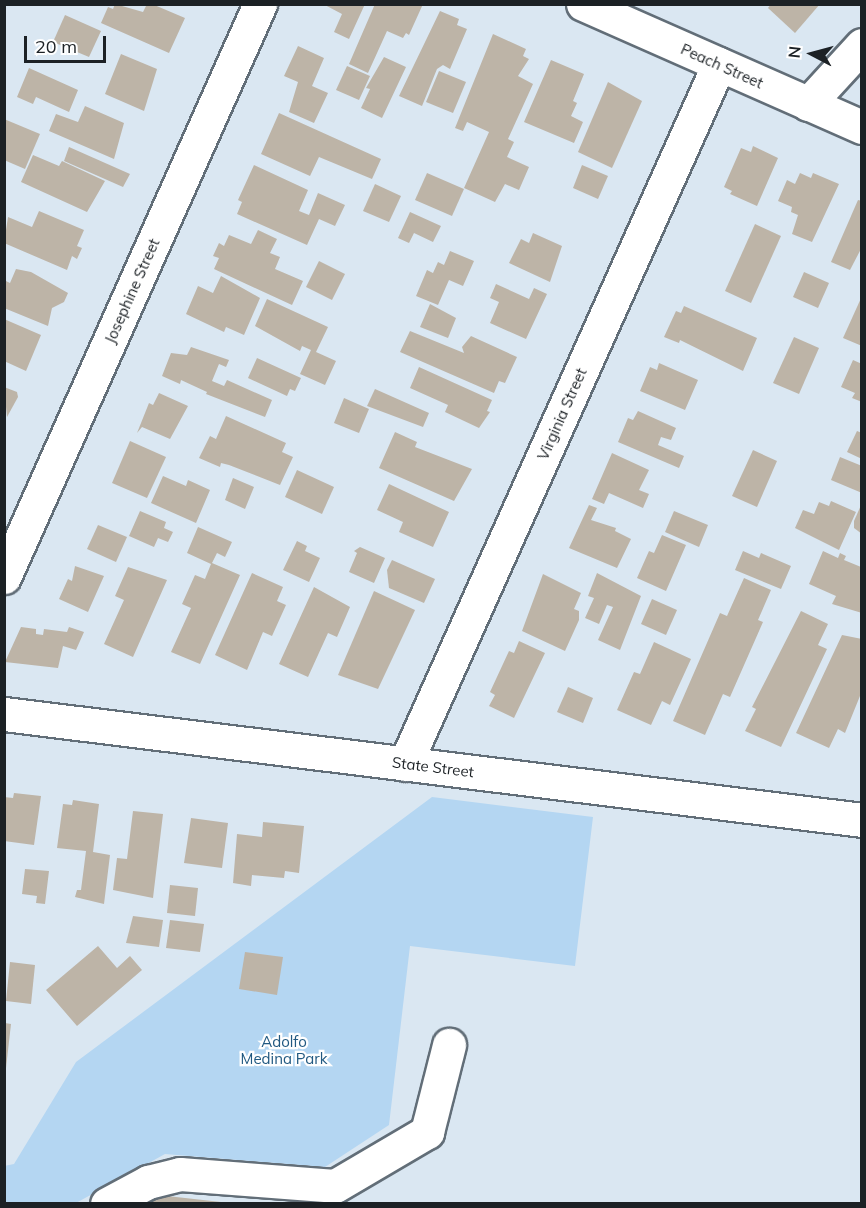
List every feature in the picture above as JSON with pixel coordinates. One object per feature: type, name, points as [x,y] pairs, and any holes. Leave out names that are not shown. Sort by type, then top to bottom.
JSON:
[{"type":"street","name":"Josephine Street","points":[[4,577],[260,4]]},
{"type":"street","name":"Peach Street","points":[[583,4],[861,127]]},
{"type":"street","points":[[808,104],[861,45]]},
{"type":"street","name":"Virginia Street","points":[[405,764],[718,64]]},
{"type":"street","name":"State Street","points":[[4,714],[861,820]]},
{"type":"street","points":[[107,1203],[148,1182],[180,1174],[336,1186],[427,1132],[449,1045]]},
{"type":"green space","name":"Adolfo Medina Park","points":[[432,797],[593,817],[575,966],[410,946],[389,1125],[325,1167],[165,1154],[76,1203],[5,1204],[4,1166],[14,1164],[76,1062]]},
{"type":"building","points":[[115,4],[143,12],[147,4],[152,4],[185,18],[169,53],[101,23],[108,7],[113,9]]},
{"type":"building","points":[[323,4],[365,4],[349,39],[334,32],[342,14]]},
{"type":"building","points":[[375,4],[423,4],[409,35],[406,33],[403,38],[387,31],[368,73],[349,64]]},
{"type":"building","points":[[771,4],[820,4],[795,33],[768,8]]},
{"type":"building","points":[[440,11],[459,19],[457,25],[467,29],[450,69],[443,65],[437,69],[422,106],[399,96]]},
{"type":"building","points":[[65,15],[101,31],[89,57],[53,42]]},
{"type":"building","points":[[493,34],[526,49],[523,56],[529,59],[518,76],[533,84],[508,139],[514,142],[507,157],[529,167],[519,190],[505,184],[495,202],[464,188],[489,132],[467,122],[463,131],[455,128]]},
{"type":"building","points":[[298,46],[324,58],[312,86],[328,93],[314,123],[289,112],[298,82],[284,76]]},
{"type":"building","points":[[121,54],[157,69],[144,111],[105,94]]},
{"type":"building","points":[[384,57],[406,67],[382,118],[361,108],[370,89],[366,88]]},
{"type":"building","points":[[551,60],[584,74],[573,101],[577,103],[571,116],[583,122],[574,143],[524,122]]},
{"type":"building","points":[[347,66],[370,76],[359,100],[336,90]]},
{"type":"building","points":[[29,68],[78,90],[69,112],[36,97],[33,104],[17,97]]},
{"type":"building","points":[[439,71],[466,82],[453,113],[426,102]]},
{"type":"building","points":[[608,82],[642,101],[612,168],[578,152]]},
{"type":"building","points":[[85,106],[124,123],[114,159],[49,131],[56,114],[78,122]]},
{"type":"building","points":[[279,113],[381,159],[372,179],[319,157],[310,176],[261,154]]},
{"type":"building","points":[[4,119],[40,134],[25,169],[4,160]]},
{"type":"building","points":[[753,146],[778,158],[757,206],[730,194],[732,191],[724,187],[741,148],[751,152]]},
{"type":"building","points":[[69,147],[130,174],[123,187],[64,161]]},
{"type":"building","points":[[33,155],[59,166],[62,161],[105,181],[87,212],[21,182]]},
{"type":"building","points":[[254,165],[308,190],[299,211],[309,215],[318,193],[345,205],[335,226],[319,219],[307,245],[237,214],[242,202],[238,200]]},
{"type":"building","points":[[582,165],[608,176],[598,199],[573,188]]},
{"type":"building","points":[[427,173],[464,189],[452,216],[415,200]]},
{"type":"building","points":[[800,173],[811,178],[813,173],[839,184],[812,242],[792,234],[798,215],[791,212],[792,207],[778,201],[787,180],[795,184]]},
{"type":"building","points":[[375,184],[401,196],[389,222],[363,211]]},
{"type":"building","points":[[858,200],[862,201],[862,247],[850,270],[831,262]]},
{"type":"building","points":[[39,211],[84,230],[77,246],[82,248],[77,259],[72,256],[67,270],[4,243],[8,217],[32,227]]},
{"type":"building","points":[[410,212],[441,226],[433,242],[414,233],[409,243],[398,238]]},
{"type":"building","points":[[755,224],[781,236],[751,303],[725,291]]},
{"type":"building","points":[[258,230],[277,239],[270,253],[280,257],[275,269],[303,281],[292,305],[214,269],[219,258],[213,256],[219,243],[224,246],[229,235],[251,244]]},
{"type":"building","points":[[533,233],[562,246],[550,282],[509,263],[521,239],[529,243]]},
{"type":"building","points":[[450,251],[474,261],[463,286],[449,280],[438,305],[416,296],[427,270],[433,273],[438,262],[444,265]]},
{"type":"building","points":[[319,261],[345,274],[332,300],[306,287]]},
{"type":"building","points":[[16,269],[31,272],[68,293],[64,302],[52,308],[48,326],[4,308],[4,280],[10,283]]},
{"type":"building","points":[[804,272],[829,283],[818,308],[793,297]]},
{"type":"building","points":[[221,276],[260,298],[244,335],[226,327],[224,332],[186,314],[198,286],[213,293]]},
{"type":"building","points":[[496,284],[529,299],[534,288],[547,294],[526,339],[490,323],[499,302],[490,298]]},
{"type":"building","points":[[862,296],[862,346],[843,338]]},
{"type":"building","points":[[267,299],[328,327],[316,352],[336,361],[325,385],[300,374],[311,350],[302,346],[300,351],[255,326]]},
{"type":"building","points":[[430,304],[456,318],[448,338],[420,327]]},
{"type":"building","points":[[684,306],[757,338],[743,371],[680,340],[679,343],[664,337],[676,311],[681,313]]},
{"type":"building","points":[[4,319],[41,335],[26,371],[4,361]]},
{"type":"building","points":[[410,331],[464,353],[462,347],[471,336],[517,357],[505,383],[499,381],[494,393],[400,352]]},
{"type":"building","points":[[794,337],[819,348],[799,394],[773,383]]},
{"type":"building","points":[[191,347],[229,360],[226,367],[219,364],[212,381],[224,386],[227,380],[272,400],[265,417],[206,394],[207,392],[181,380],[180,384],[162,376],[171,353],[187,355]]},
{"type":"building","points":[[257,358],[301,378],[295,391],[290,389],[287,396],[248,378]]},
{"type":"building","points":[[853,360],[862,364],[862,402],[852,398],[855,393],[841,387]]},
{"type":"building","points":[[659,363],[698,380],[685,410],[640,391],[650,367],[657,370]]},
{"type":"building","points":[[419,367],[492,400],[487,411],[490,412],[479,428],[445,412],[448,405],[410,388]]},
{"type":"building","points":[[4,387],[17,392],[18,397],[7,417]]},
{"type":"building","points":[[375,389],[429,413],[423,427],[367,406]]},
{"type":"building","points":[[159,393],[188,406],[170,439],[142,427],[137,433],[149,403],[153,405]]},
{"type":"building","points":[[344,398],[369,409],[359,433],[334,423]]},
{"type":"building","points":[[638,411],[676,428],[671,440],[661,437],[658,445],[684,456],[679,468],[618,442],[628,418],[633,420]]},
{"type":"building","points":[[226,416],[286,443],[282,452],[293,457],[280,485],[229,465],[221,463],[220,467],[199,458],[210,436],[216,439]]},
{"type":"building","points":[[857,431],[862,433],[862,459],[847,452]]},
{"type":"building","points":[[395,432],[417,442],[415,447],[472,469],[454,501],[379,468]]},
{"type":"building","points":[[130,441],[166,457],[147,498],[112,483]]},
{"type":"building","points":[[753,450],[777,461],[757,507],[732,496]]},
{"type":"building","points":[[612,453],[649,470],[639,490],[649,494],[643,508],[609,493],[604,504],[592,499]]},
{"type":"building","points":[[840,457],[862,466],[862,493],[831,480]]},
{"type":"building","points":[[297,470],[334,487],[322,514],[285,497]]},
{"type":"building","points":[[163,476],[186,486],[188,480],[210,490],[196,523],[151,503]]},
{"type":"building","points":[[233,478],[254,487],[245,509],[225,500]]},
{"type":"building","points":[[389,484],[449,512],[433,547],[399,532],[403,522],[377,510]]},
{"type":"building","points":[[831,501],[856,512],[839,550],[795,528],[803,510],[814,514],[819,502],[829,506]]},
{"type":"building","points":[[862,503],[862,534],[854,528],[854,521]]},
{"type":"building","points":[[589,505],[597,508],[591,520],[616,528],[615,531],[631,539],[617,568],[569,548]]},
{"type":"building","points":[[140,511],[166,522],[164,528],[173,532],[168,542],[158,538],[154,547],[129,536]]},
{"type":"building","points":[[674,511],[708,525],[699,547],[665,532]]},
{"type":"building","points":[[98,525],[127,537],[116,562],[87,549]]},
{"type":"building","points":[[198,527],[232,542],[225,557],[217,553],[212,563],[240,575],[200,664],[171,652],[191,608],[182,604],[195,575],[205,579],[211,564],[187,553]]},
{"type":"building","points":[[662,535],[686,545],[666,591],[637,578],[649,551],[654,553]]},
{"type":"building","points":[[297,541],[307,546],[305,551],[320,558],[309,582],[283,570]]},
{"type":"building","points":[[360,547],[385,558],[374,583],[349,572],[357,553],[354,551]]},
{"type":"building","points":[[743,551],[759,558],[761,553],[791,566],[781,589],[735,570]]},
{"type":"building","points":[[823,551],[838,558],[840,553],[846,556],[844,560],[861,567],[862,613],[832,604],[836,596],[809,584]]},
{"type":"building","points":[[392,560],[435,579],[424,603],[389,588],[387,570]]},
{"type":"building","points":[[75,566],[104,576],[88,612],[59,599],[68,579],[72,581]]},
{"type":"building","points":[[128,567],[167,580],[133,657],[104,644],[124,600],[115,596]]},
{"type":"building","points":[[252,573],[283,587],[277,601],[286,605],[272,636],[263,632],[247,670],[215,655]]},
{"type":"building","points":[[597,573],[641,596],[620,650],[598,640],[613,607],[607,605],[599,624],[585,618],[594,598],[588,596]]},
{"type":"building","points":[[543,574],[581,593],[574,609],[579,611],[579,620],[565,651],[522,631]]},
{"type":"building","points":[[744,578],[771,590],[758,620],[763,622],[730,697],[723,694],[705,735],[673,721],[720,613],[727,616]]},
{"type":"building","points":[[314,587],[350,607],[337,637],[328,633],[308,677],[279,664]]},
{"type":"building","points":[[374,591],[415,610],[378,689],[338,675]]},
{"type":"building","points":[[652,599],[677,610],[666,635],[641,624]]},
{"type":"building","points":[[801,611],[828,624],[818,645],[827,649],[781,747],[745,731],[756,709],[752,707]]},
{"type":"building","points":[[21,627],[36,629],[36,634],[43,635],[44,629],[67,632],[69,627],[84,632],[76,650],[63,646],[58,668],[5,662]]},
{"type":"building","points":[[842,635],[862,639],[862,691],[845,733],[838,729],[829,748],[796,733]]},
{"type":"building","points":[[519,641],[545,653],[514,718],[489,706],[495,695],[490,692],[509,651],[514,653]]},
{"type":"building","points":[[654,642],[691,659],[670,705],[662,701],[651,725],[617,710],[634,672],[640,674]]},
{"type":"building","points":[[568,687],[593,698],[583,723],[557,712]]},
{"type":"building","points":[[14,793],[41,796],[34,845],[4,841],[4,797],[13,798]]},
{"type":"building","points":[[73,800],[99,804],[93,852],[110,855],[104,904],[75,897],[77,890],[81,890],[86,851],[57,848],[63,804],[72,805]]},
{"type":"building","points":[[133,811],[163,814],[153,898],[113,890],[117,858],[127,859]]},
{"type":"building","points":[[191,818],[228,823],[222,868],[184,863]]},
{"type":"building","points":[[263,822],[304,826],[299,873],[285,871],[284,878],[252,875],[251,886],[233,883],[237,834],[262,837]]},
{"type":"building","points":[[25,869],[49,871],[45,904],[36,903],[37,896],[22,894]]},
{"type":"building","points":[[170,885],[198,888],[195,916],[167,913]]},
{"type":"building","points":[[133,916],[163,920],[159,947],[126,943]]},
{"type":"building","points":[[170,920],[204,924],[200,952],[166,948]]},
{"type":"building","points":[[98,946],[117,968],[130,956],[142,970],[77,1026],[46,990]]},
{"type":"building","points":[[245,952],[283,957],[277,995],[239,989]]},
{"type":"building","points":[[10,962],[35,965],[31,1004],[6,1001]]},
{"type":"building","points":[[5,1023],[11,1024],[6,1068],[5,1067]]},
{"type":"building","points":[[140,1193],[221,1202],[221,1204],[139,1204]]}]
